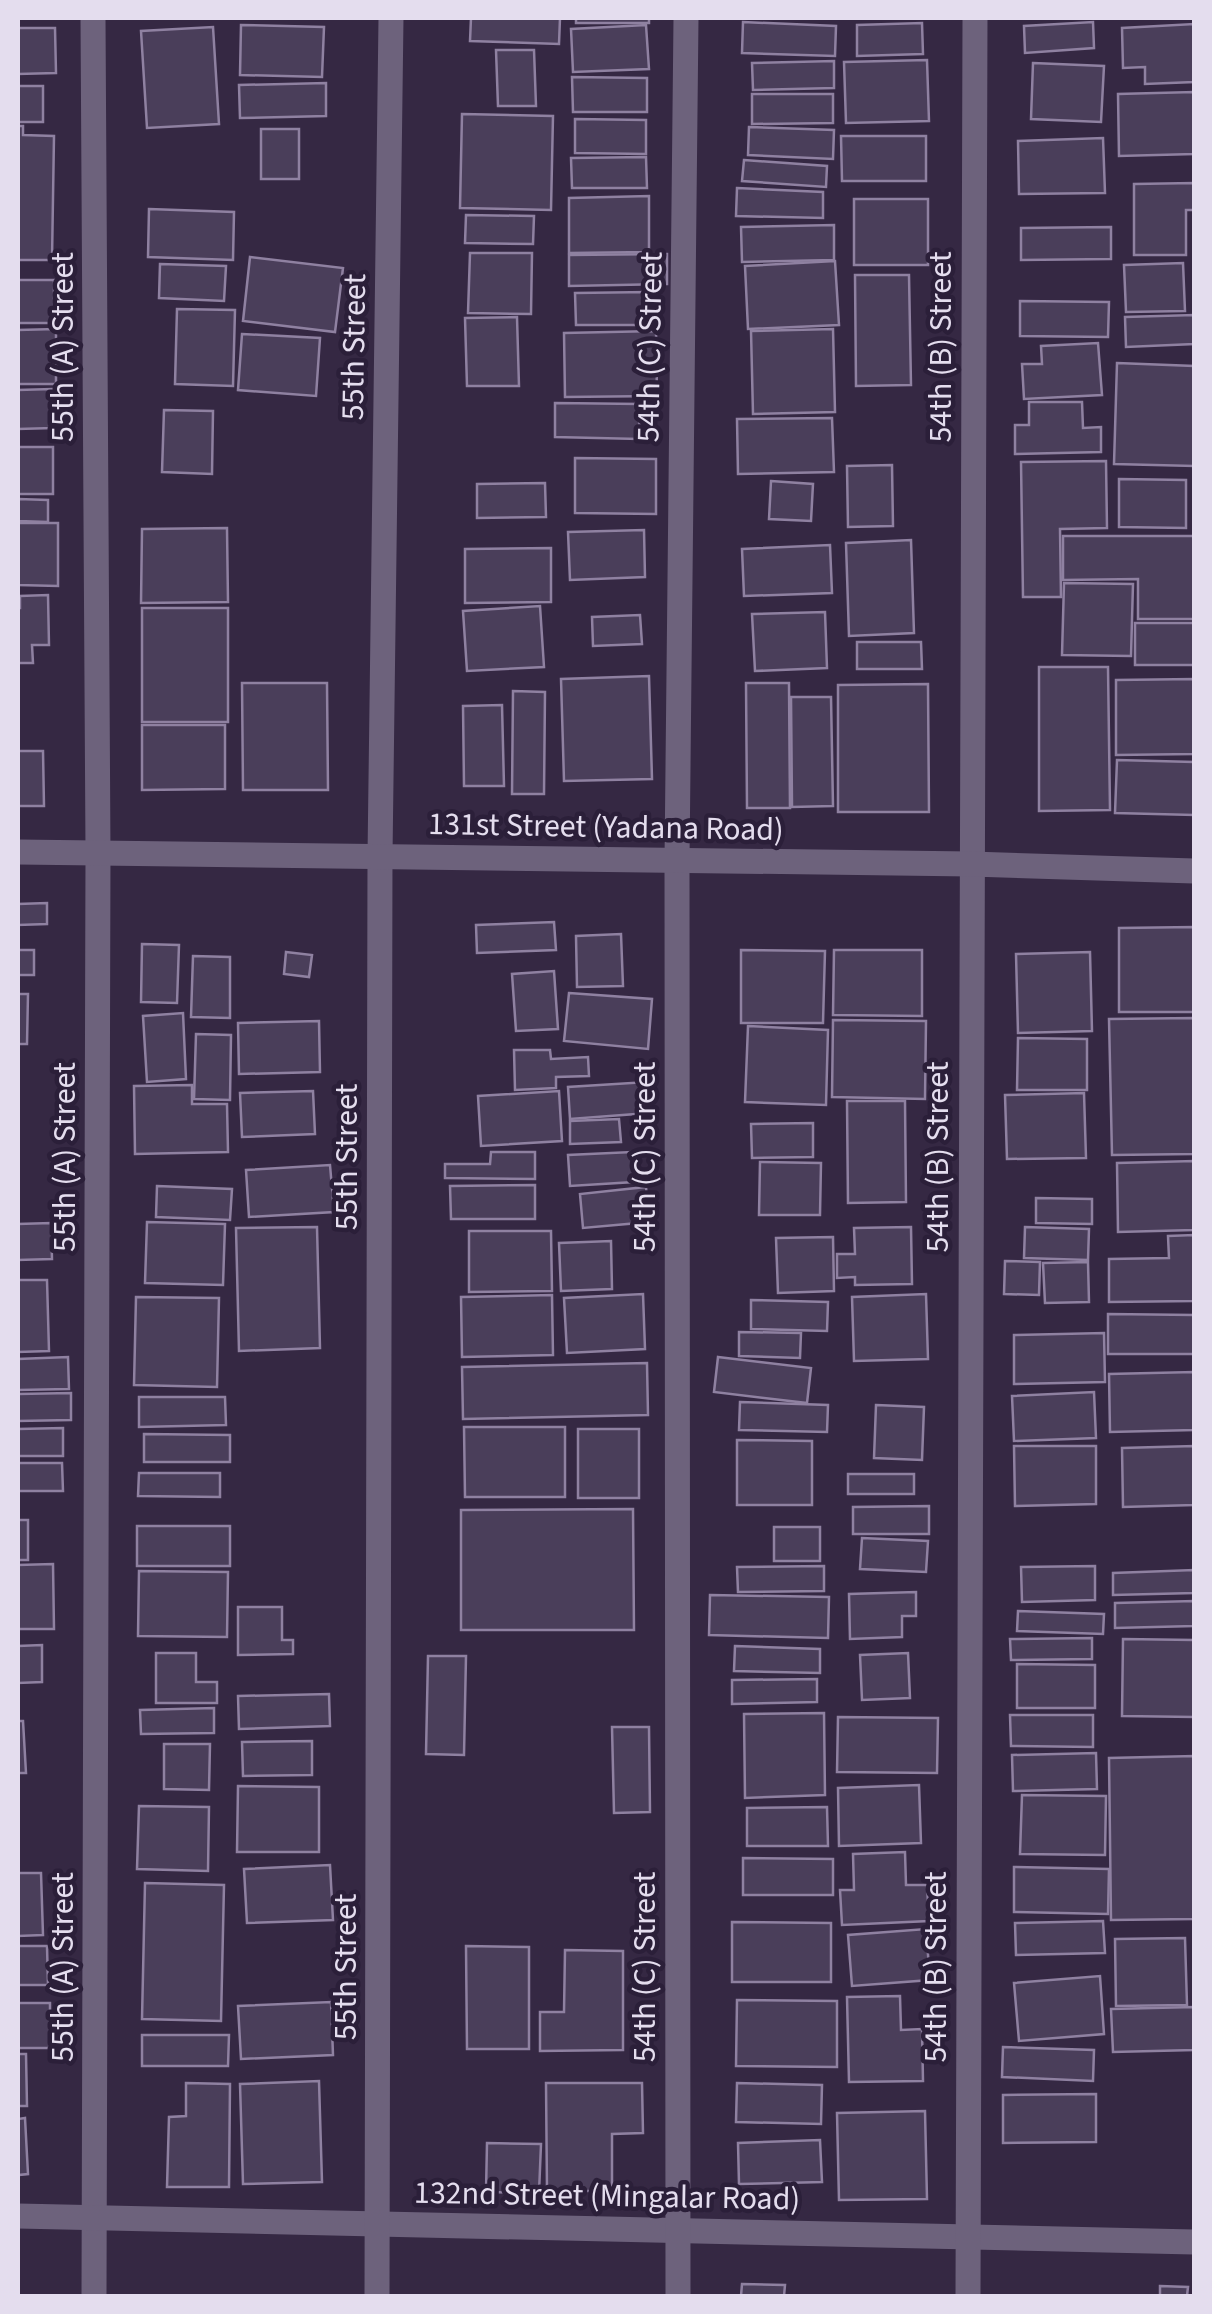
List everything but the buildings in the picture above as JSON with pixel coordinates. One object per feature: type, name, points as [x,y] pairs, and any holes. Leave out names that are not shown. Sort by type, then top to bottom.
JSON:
[{"type":"street","name":"55th (A) Street","points":[[93,18],[98,853],[94,2296]]},
{"type":"street","name":"55th Street","points":[[377,2296],[380,856],[390,18]]},
{"type":"street","name":"54th (C) Street","points":[[678,2296],[677,860],[686,18]]},
{"type":"street","name":"54th (B) Street","points":[[968,2296],[975,18]]},
{"type":"street","name":"131st Street (Yadana Road)","points":[[18,852],[1194,870]]},
{"type":"street","name":"132nd Street (Mingalar Road)","points":[[18,2216],[1194,2242]]}]
